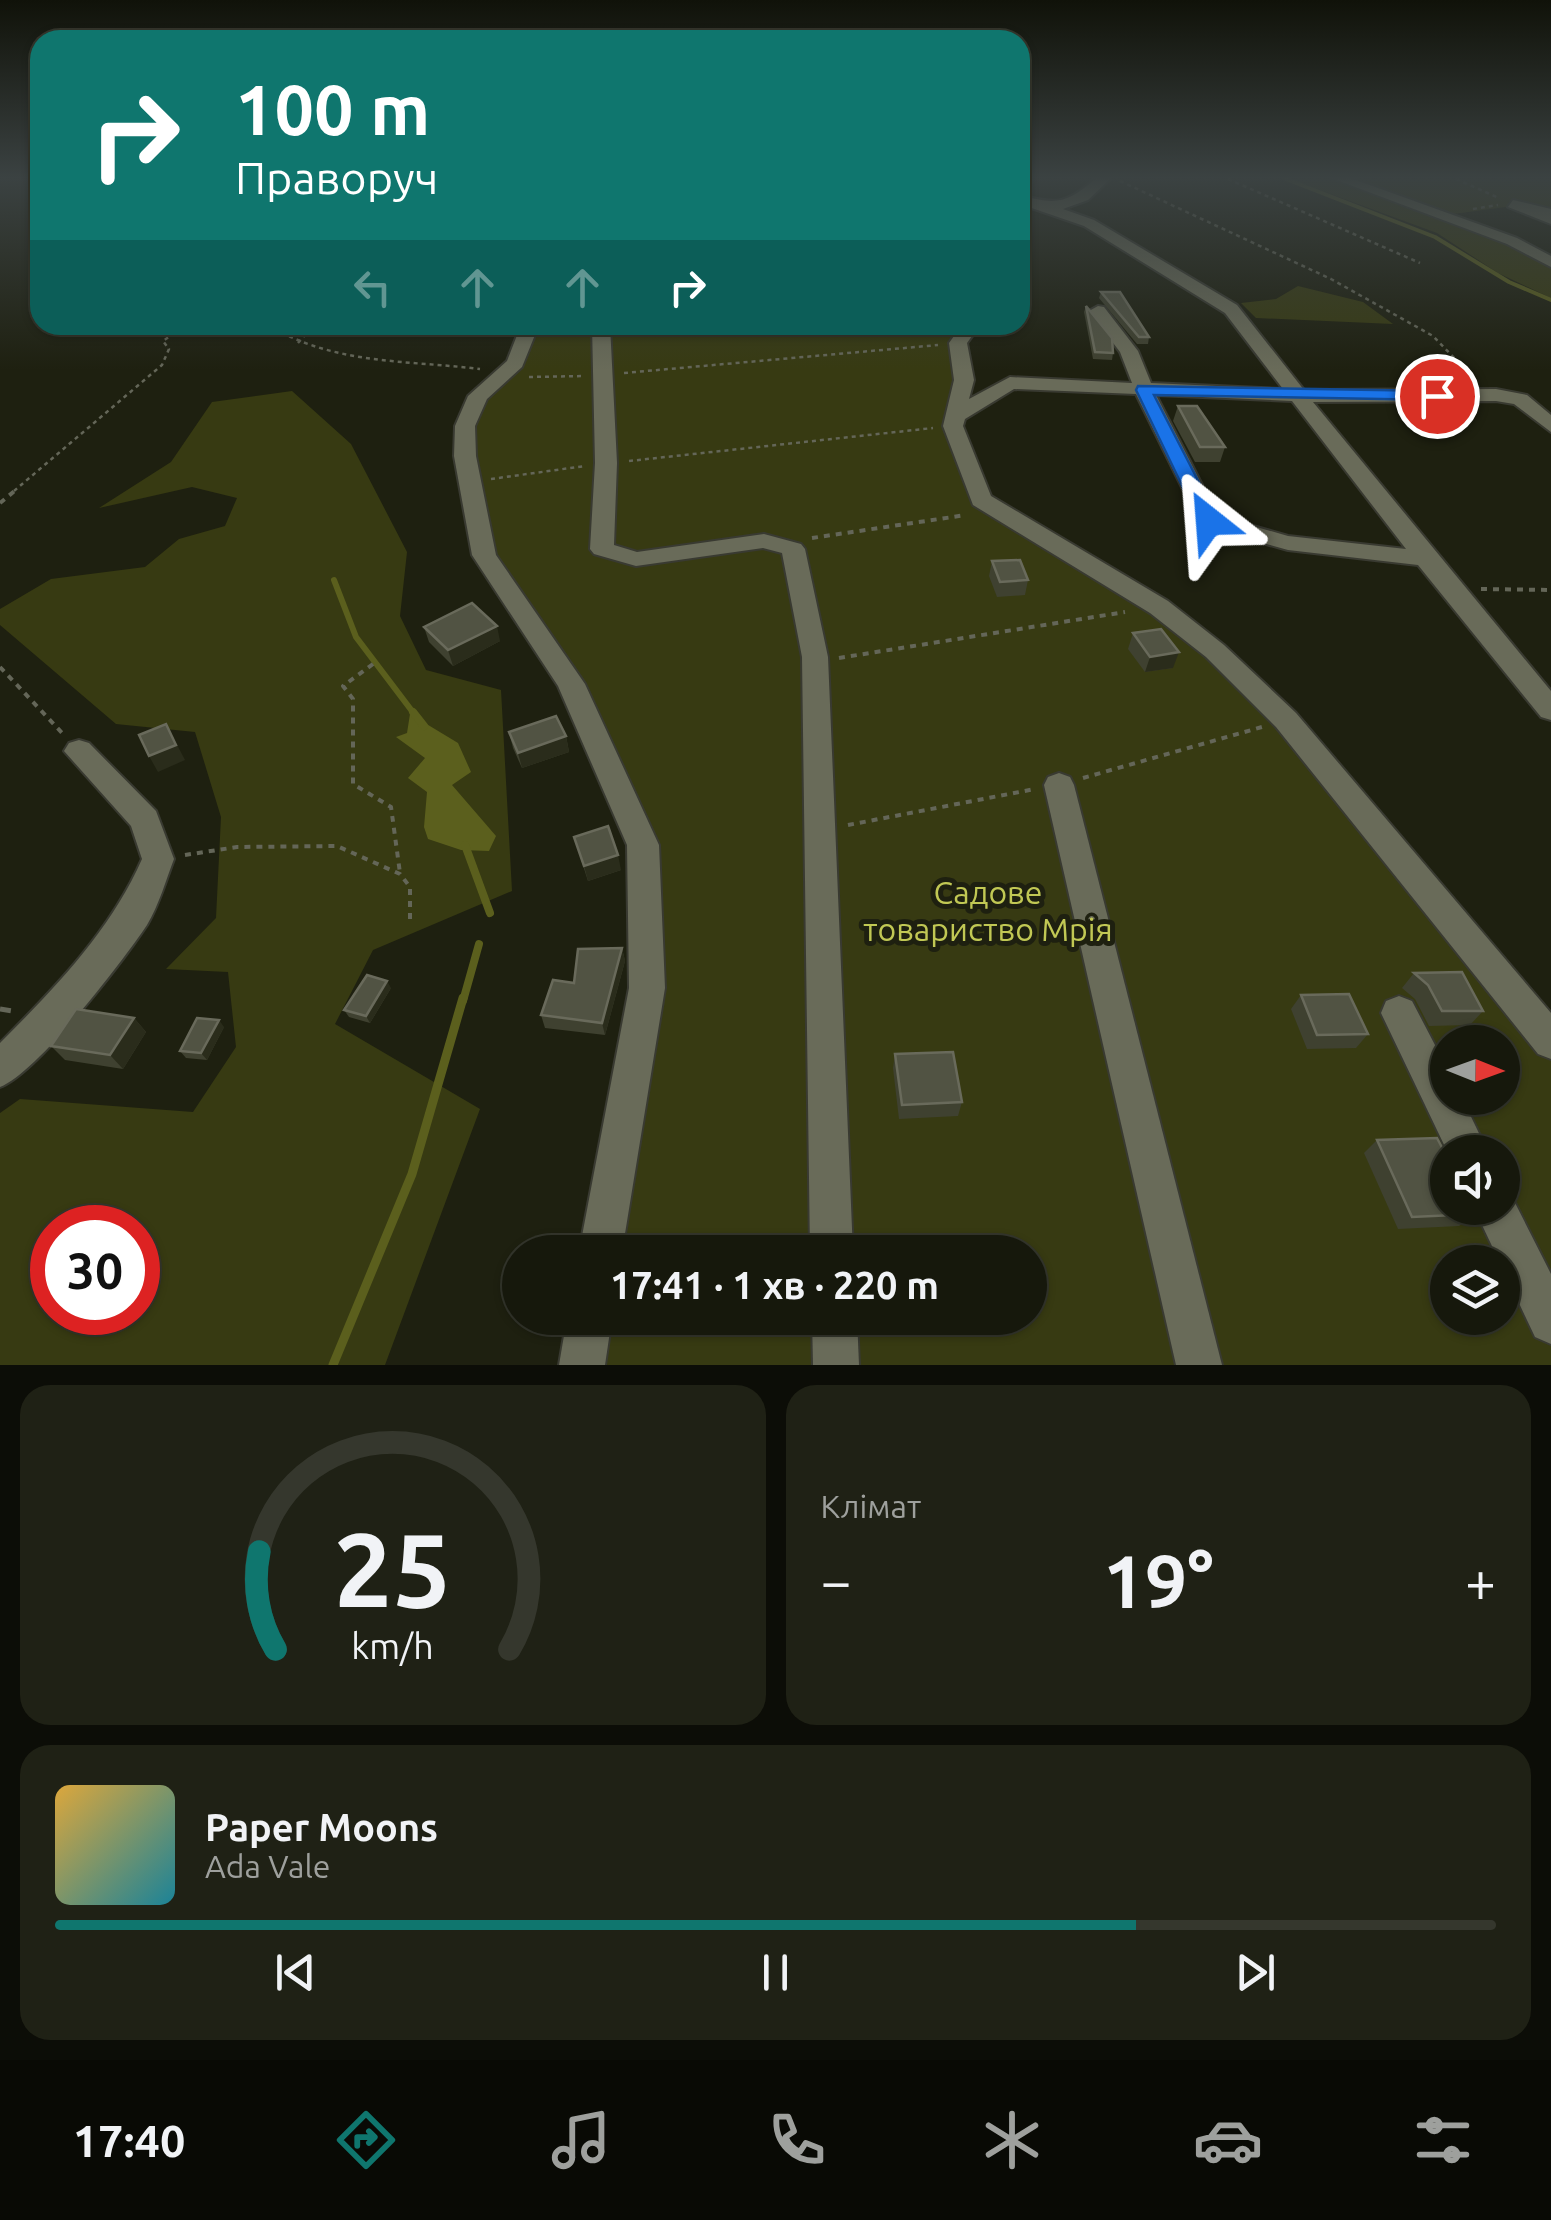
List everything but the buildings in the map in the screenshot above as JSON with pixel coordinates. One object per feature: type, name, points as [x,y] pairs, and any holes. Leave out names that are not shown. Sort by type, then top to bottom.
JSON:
[{"type":"street","points":[[1122,243],[1231,309],[1551,710]]},
{"type":"street","points":[[1515,243],[1551,262]]},
{"type":"street","points":[[1098,311],[1129,351],[1144,390],[1209,521],[1243,535],[1338,551],[1426,558]]},
{"type":"street","points":[[526,335],[515,363],[478,396],[465,426],[465,456],[484,555],[571,684],[643,845],[647,988],[603,1235]]},
{"type":"street","points":[[602,335],[606,463],[602,549],[636,559],[764,541],[794,549],[816,657],[832,1235]]},
{"type":"street","points":[[965,335],[964,380],[954,421],[982,500],[1160,607],[1216,652],[1286,720],[1551,1041]]},
{"type":"street","points":[[954,421],[1010,383],[1301,396],[1520,398],[1551,426]]},
{"type":"street","points":[[0,1069],[52,1016],[135,914],[158,859],[145,820],[79,750]]},
{"type":"street","points":[[1059,784],[1199,1365]]},
{"type":"street","points":[[1399,1013],[1460,1135]]},
{"type":"street","points":[[1503,1225],[1551,1321]]},
{"type":"street","points":[[582,1365],[587,1335]]},
{"type":"street","points":[[835,1335],[836,1365]]},
{"type":"path","points":[[1253,243],[1331,279],[1399,321],[1433,336],[1459,363],[1454,375],[1471,396]]},
{"type":"path","points":[[1383,243],[1420,263]]},
{"type":"path","points":[[0,504],[162,364],[169,349],[163,342],[172,335]]},
{"type":"path","points":[[286,335],[298,342],[385,363],[553,378],[956,335]]},
{"type":"path","points":[[298,342],[305,335]]},
{"type":"path","points":[[487,480],[954,421]]},
{"type":"path","points":[[778,545],[999,510]]},
{"type":"path","points":[[1450,588],[1551,590]]},
{"type":"path","points":[[816,657],[844,658],[867,650],[1160,607]]},
{"type":"path","points":[[374,664],[343,686],[353,699],[354,784],[391,806],[400,874]]},
{"type":"path","points":[[0,667],[79,750]]},
{"type":"path","points":[[158,859],[238,847],[337,846],[400,874],[410,886],[410,924]]},
{"type":"green space","points":[[1452,243],[1511,243],[1551,260],[1551,298],[1498,273]]},
{"type":"green space","points":[[1298,286],[1363,302],[1393,324],[1256,318],[1241,303],[1276,299]]},
{"type":"green space","name":"Садове товариство Мрія","points":[[526,335],[964,335],[958,343],[953,426],[981,500],[1159,607],[1286,720],[1551,1041],[1551,1365],[582,1365],[587,1335],[1047,1335],[1047,1235],[604,1235],[647,988],[643,845],[571,684],[484,555],[465,456],[478,396],[515,363]]},
{"type":"green space","points":[[292,391],[351,444],[407,552],[400,616],[426,670],[501,690],[512,891],[373,950],[335,1024],[480,1109],[385,1365],[0,1365],[0,1113],[20,1099],[193,1112],[236,1047],[228,972],[166,969],[216,918],[221,817],[195,732],[116,724],[0,625],[0,609],[51,579],[145,567],[179,539],[225,526],[237,498],[192,487],[99,508],[171,462],[212,402]]},
{"type":"shaded area","points":[[410,714],[458,743],[471,772],[452,785],[496,836],[489,851],[461,850],[428,839],[424,827],[427,792],[408,778],[425,758],[396,737],[407,733]]},
{"type":"waterway","points":[[1444,243],[1509,282],[1551,300]]},
{"type":"waterway","points":[[334,580],[356,637],[415,715]]},
{"type":"waterway","points":[[413,712],[424,726]]},
{"type":"waterway","points":[[465,845],[490,913]]},
{"type":"waterway","points":[[463,1001],[479,944]]},
{"type":"waterway","points":[[333,1365],[412,1174],[463,998]]},
{"type":"route","points":[[1209,521],[1144,390],[1437,396]]}]
